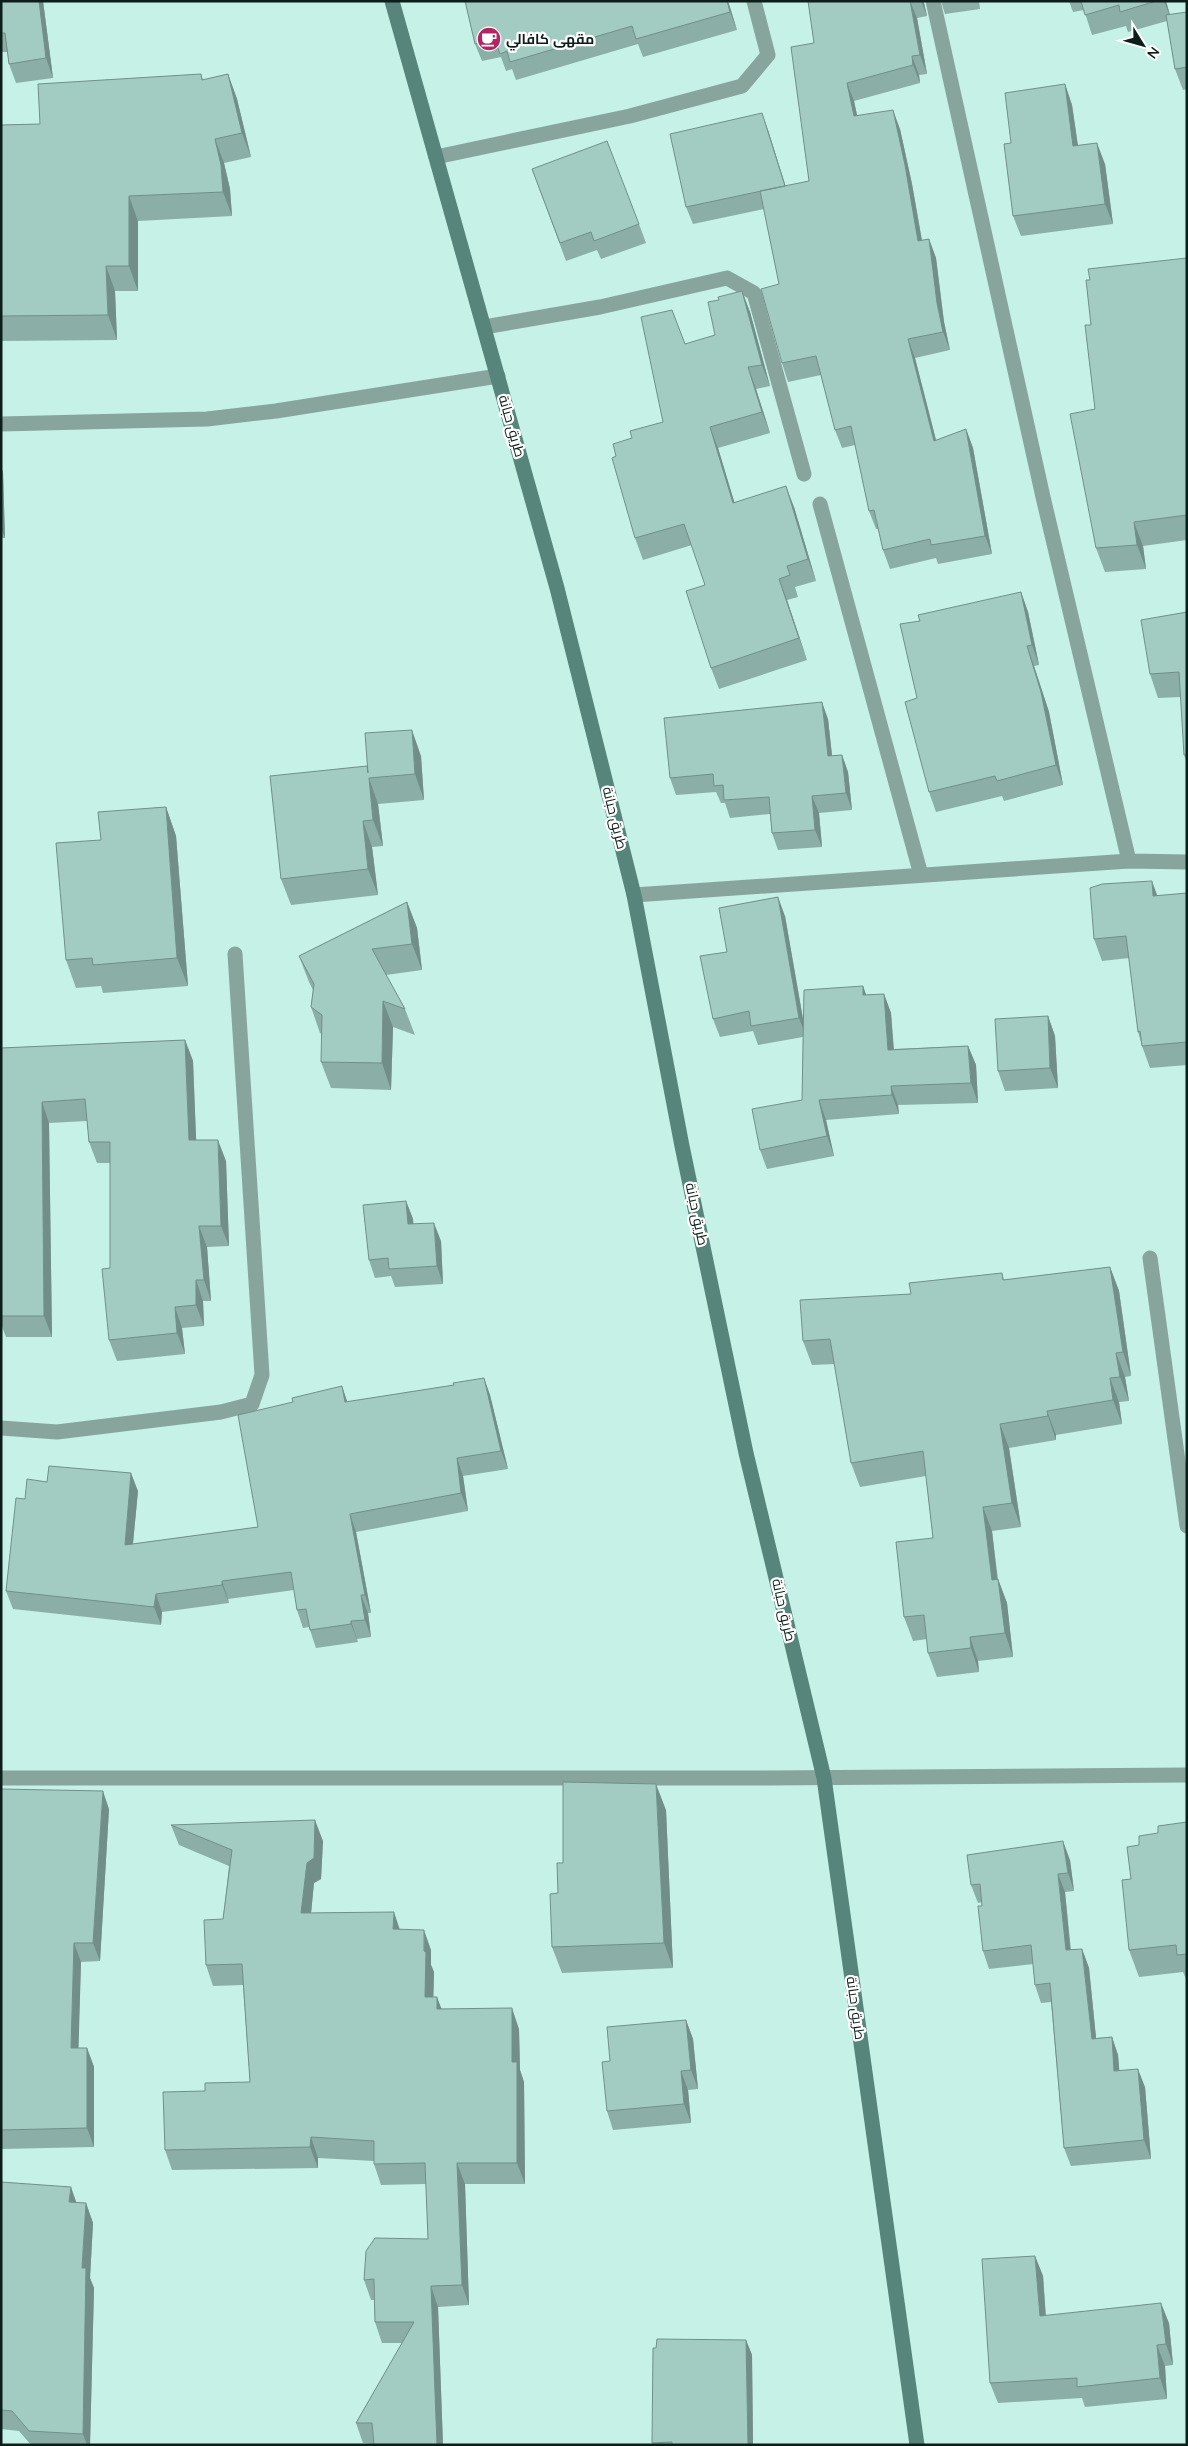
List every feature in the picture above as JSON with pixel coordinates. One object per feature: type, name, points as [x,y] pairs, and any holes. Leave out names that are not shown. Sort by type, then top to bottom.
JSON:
[{"type":"street","name":"طريق حبانة","points":[[392,1],[557,588],[634,895],[682,1146],[746,1453],[824,1778],[917,2445]]},
{"type":"street","points":[[436,157],[630,116],[742,86],[768,55],[754,1]]},
{"type":"street","points":[[933,1],[1041,488],[1129,861]]},
{"type":"street","points":[[484,327],[600,307],[727,278],[754,293],[804,474]]},
{"type":"street","points":[[1,424],[207,419],[276,411],[498,376]]},
{"type":"street","points":[[820,504],[921,875]]},
{"type":"street","points":[[634,895],[1129,861],[1187,862]]},
{"type":"street","points":[[1,1428],[57,1432],[220,1412],[252,1404],[262,1375],[235,954]]},
{"type":"street","points":[[1150,1258],[1187,1526]]},
{"type":"street","points":[[1,1778],[824,1778],[1187,1775]]},
{"type":"building","points":[[1,1],[39,1],[46,58],[9,64],[5,33],[1,33]]},
{"type":"building","points":[[465,1],[727,1],[730,12],[636,39],[632,26],[510,62],[507,51],[500,54],[495,39],[475,44]]},
{"type":"building","points":[[808,1],[910,1],[920,55],[912,56],[913,65],[847,83],[854,116],[893,110],[918,241],[929,239],[937,303],[943,332],[908,339],[934,441],[966,429],[985,536],[931,545],[930,539],[883,550],[874,510],[869,511],[851,426],[835,430],[816,356],[782,363],[761,289],[779,284],[760,191],[809,181],[791,47],[814,43]]},
{"type":"building","points":[[1081,1],[1156,1],[1120,12],[1119,5],[1085,15]]},
{"type":"building","points":[[1187,12],[1187,67],[1175,69],[1166,15]]},
{"type":"building","points":[[201,74],[202,80],[228,74],[242,133],[215,139],[221,165],[223,192],[129,196],[129,266],[106,266],[108,315],[1,316],[1,125],[40,124],[38,84]]},
{"type":"building","points":[[1065,84],[1073,146],[1097,143],[1105,204],[1013,216],[1004,144],[1011,143],[1005,93]]},
{"type":"building","points":[[762,113],[785,186],[686,207],[670,134]]},
{"type":"building","points":[[607,141],[639,224],[594,241],[591,232],[560,243],[532,169]]},
{"type":"building","points":[[1187,258],[1187,515],[1134,522],[1137,545],[1096,548],[1070,414],[1095,409],[1085,325],[1091,325],[1086,280],[1090,280],[1088,269]]},
{"type":"building","points":[[742,291],[762,365],[748,367],[762,412],[710,427],[733,503],[786,486],[808,559],[787,566],[790,575],[779,579],[799,638],[711,668],[686,591],[705,585],[684,524],[635,538],[612,458],[616,456],[613,444],[632,438],[630,431],[663,422],[641,317],[672,310],[685,344],[715,335],[708,302],[719,300],[718,297]]},
{"type":"building","points":[[1021,592],[1032,645],[1027,646],[1041,692],[1056,765],[997,781],[995,776],[929,792],[905,702],[917,698],[900,624],[920,621],[918,615]]},
{"type":"building","points":[[1187,612],[1187,755],[1184,755],[1179,672],[1150,674],[1141,620]]},
{"type":"building","points":[[822,702],[828,756],[842,755],[846,793],[812,796],[815,830],[772,833],[769,797],[724,800],[723,785],[714,786],[713,774],[670,778],[664,718]]},
{"type":"building","points":[[412,730],[415,774],[369,778],[373,820],[363,821],[368,869],[281,879],[270,776],[367,766],[368,773],[365,733]]},
{"type":"building","points":[[166,807],[177,958],[93,965],[92,958],[66,960],[56,843],[101,840],[98,812]]},
{"type":"building","points":[[1152,881],[1153,896],[1187,893],[1187,1042],[1142,1046],[1140,1031],[1138,1032],[1126,936],[1094,939],[1090,888],[1102,884]]},
{"type":"building","points":[[778,897],[799,1018],[751,1026],[749,1011],[713,1019],[700,956],[727,952],[719,908]]},
{"type":"building","points":[[407,902],[412,944],[372,949],[405,1009],[383,1001],[382,1063],[321,1062],[322,1015],[311,1007],[314,984],[299,956]]},
{"type":"building","points":[[863,986],[863,995],[884,994],[888,1050],[968,1046],[971,1083],[891,1086],[892,1095],[819,1100],[827,1136],[760,1150],[752,1109],[802,1100],[804,990]]},
{"type":"building","points":[[1048,1016],[1050,1068],[998,1071],[995,1019]]},
{"type":"building","points":[[185,1040],[189,1140],[218,1140],[221,1226],[199,1226],[204,1280],[196,1280],[196,1305],[175,1307],[177,1333],[109,1340],[102,1269],[110,1268],[110,1142],[89,1142],[85,1099],[42,1102],[44,1316],[1,1316],[1,1048]]},
{"type":"building","points":[[406,1201],[408,1224],[434,1223],[437,1266],[389,1269],[388,1258],[369,1260],[363,1205]]},
{"type":"building","points":[[1110,1267],[1123,1352],[1116,1353],[1120,1377],[1110,1378],[1113,1400],[1047,1411],[1048,1416],[1000,1424],[1012,1503],[983,1507],[992,1580],[998,1579],[1005,1633],[970,1637],[971,1648],[928,1653],[924,1615],[904,1617],[896,1542],[933,1538],[923,1451],[851,1463],[830,1339],[803,1341],[800,1300],[911,1294],[909,1283],[1002,1273],[1003,1280]]},
{"type":"building","points":[[484,1378],[501,1451],[457,1458],[461,1493],[350,1514],[365,1595],[361,1595],[365,1620],[351,1621],[351,1624],[310,1630],[306,1609],[297,1610],[291,1572],[222,1581],[222,1585],[156,1594],[154,1607],[6,1591],[16,1498],[25,1499],[27,1479],[47,1482],[49,1466],[131,1473],[125,1545],[258,1527],[238,1415],[293,1402],[292,1398],[342,1386],[345,1402],[454,1385],[453,1383]]},
{"type":"building","points":[[563,1782],[656,1784],[664,1943],[552,1947],[550,1894],[558,1893],[557,1863],[563,1863]]},
{"type":"building","points":[[1,1789],[103,1791],[93,1943],[74,1943],[71,2048],[87,2048],[87,2128],[1,2130]]},
{"type":"building","points":[[315,1820],[314,1858],[307,1863],[301,1913],[394,1912],[393,1929],[424,1930],[424,1951],[426,1952],[425,1997],[437,1997],[437,2009],[512,2008],[512,2062],[517,2062],[517,2163],[457,2163],[462,2285],[431,2286],[437,2445],[374,2445],[372,2423],[356,2423],[414,2322],[375,2322],[374,2279],[364,2280],[366,2251],[375,2238],[428,2239],[425,2163],[374,2164],[374,2141],[311,2137],[310,2147],[165,2150],[163,2092],[205,2091],[205,2083],[250,2082],[242,1964],[206,1965],[204,1920],[223,1919],[232,1850],[171,1825]]},
{"type":"building","points":[[1187,1822],[1187,1954],[1177,1955],[1176,1945],[1129,1950],[1122,1880],[1131,1879],[1127,1847],[1139,1845],[1139,1836],[1158,1833],[1158,1826]]},
{"type":"building","points":[[1063,1841],[1068,1873],[1058,1874],[1066,1950],[1082,1949],[1092,2039],[1112,2037],[1114,2071],[1138,2069],[1144,2140],[1064,2148],[1050,1983],[1035,1985],[1031,1945],[983,1951],[978,1906],[982,1906],[980,1884],[971,1885],[967,1855]]},
{"type":"building","points":[[686,2020],[691,2070],[681,2071],[684,2104],[607,2111],[602,2062],[610,2061],[607,2027]]},
{"type":"building","points":[[1,2182],[71,2187],[69,2202],[86,2203],[82,2268],[86,2268],[83,2434],[29,2431],[12,2411],[1,2410]]},
{"type":"building","points":[[1035,2256],[1040,2316],[1161,2303],[1166,2344],[1157,2345],[1160,2378],[1077,2387],[1077,2378],[990,2383],[982,2259]]},
{"type":"building","points":[[657,2339],[746,2340],[748,2445],[672,2445],[672,2442],[652,2443],[653,2348],[656,2348]]},
{"type":"place","name":"مقهى كافالي","points":[[489,39]]}]
